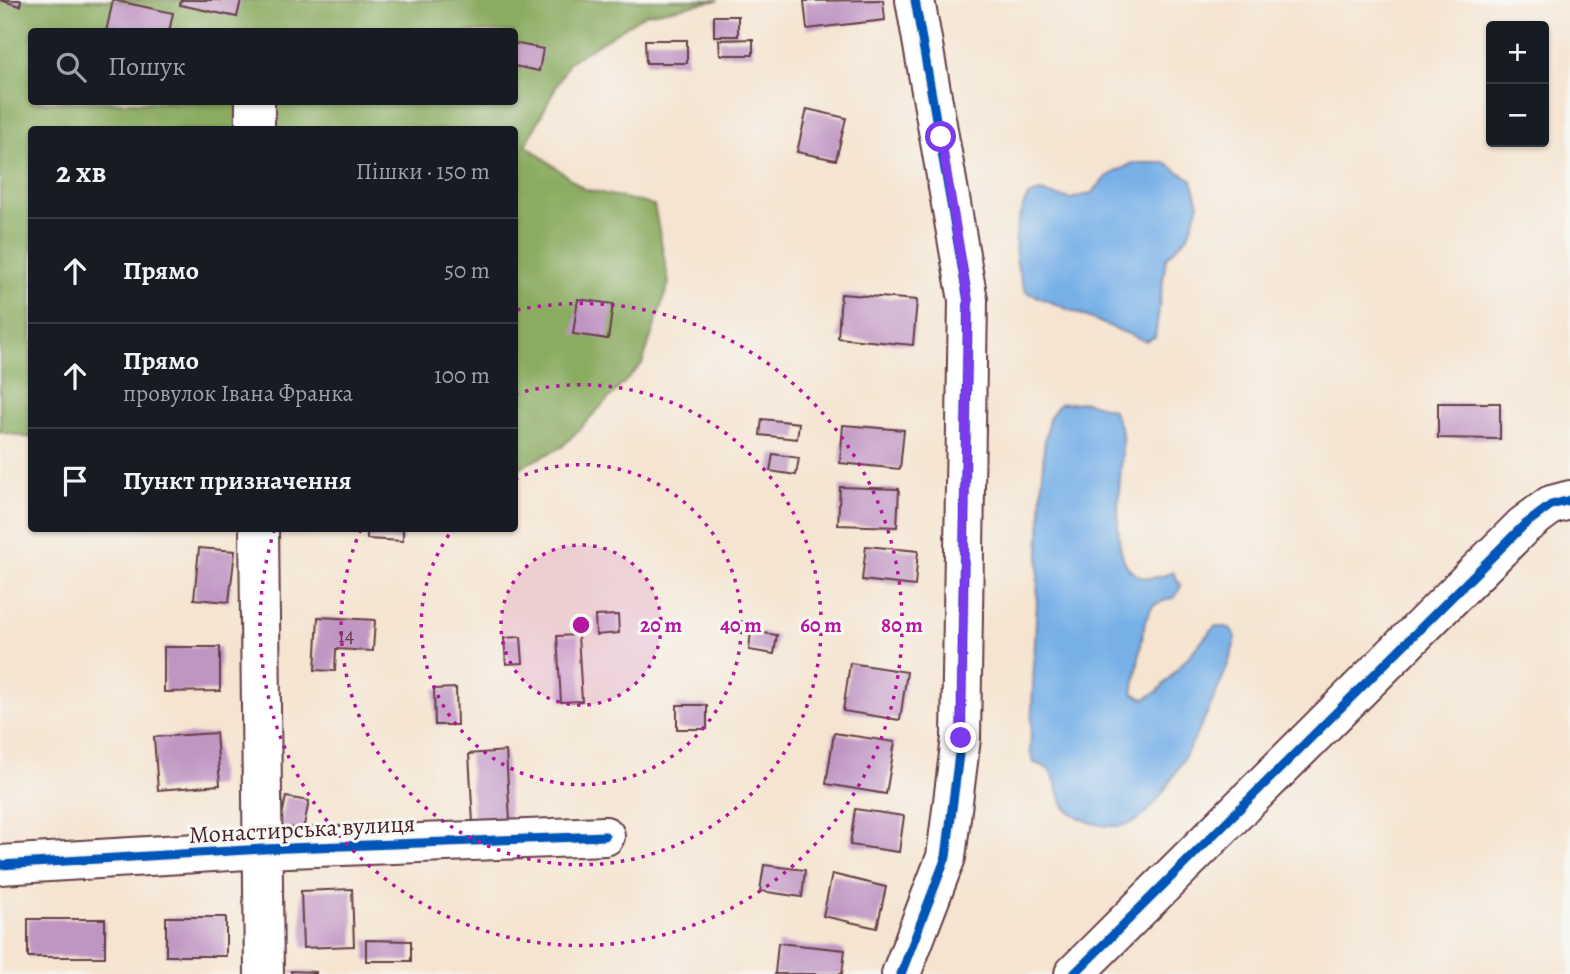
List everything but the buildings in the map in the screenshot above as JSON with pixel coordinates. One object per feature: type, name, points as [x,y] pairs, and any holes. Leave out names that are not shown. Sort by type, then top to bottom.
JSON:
[{"type":"street","points":[[901,974],[946,857],[961,738],[968,300],[915,0]]},
{"type":"street","points":[[255,105],[255,126]]},
{"type":"street","points":[[1074,974],[1523,526],[1551,505],[1570,500]]},
{"type":"street","points":[[259,532],[264,974]]},
{"type":"street","name":"Монастирська вулиця","points":[[0,865],[263,849],[605,836]]},
{"type":"green space","points":[[0,0],[719,0],[646,14],[569,62],[526,145],[584,189],[654,205],[669,283],[642,364],[562,447],[518,469],[518,126],[28,126],[28,437],[0,432]]},
{"type":"water","points":[[1133,163],[1165,163],[1192,180],[1199,204],[1188,236],[1166,258],[1155,337],[1145,341],[1026,292],[1018,268],[1015,244],[1022,208],[1028,196],[1040,192],[1071,199],[1092,193],[1107,176]]},
{"type":"water","points":[[1085,402],[1112,409],[1121,431],[1118,531],[1122,554],[1131,571],[1147,578],[1173,572],[1181,586],[1175,597],[1153,605],[1145,621],[1133,693],[1144,699],[1158,691],[1215,626],[1230,628],[1236,637],[1223,678],[1186,754],[1147,812],[1139,819],[1121,826],[1091,823],[1073,814],[1062,801],[1050,771],[1034,763],[1030,751],[1044,447],[1049,419],[1059,404]]},
{"type":"cycle path","points":[[901,974],[946,857],[961,738],[968,300],[915,0]]},
{"type":"cycle path","points":[[1074,974],[1523,526],[1551,505],[1570,500]]},
{"type":"cycle path","points":[[0,865],[263,849],[605,836]]},
{"type":"route","points":[[941,137],[968,300],[961,738]]}]
